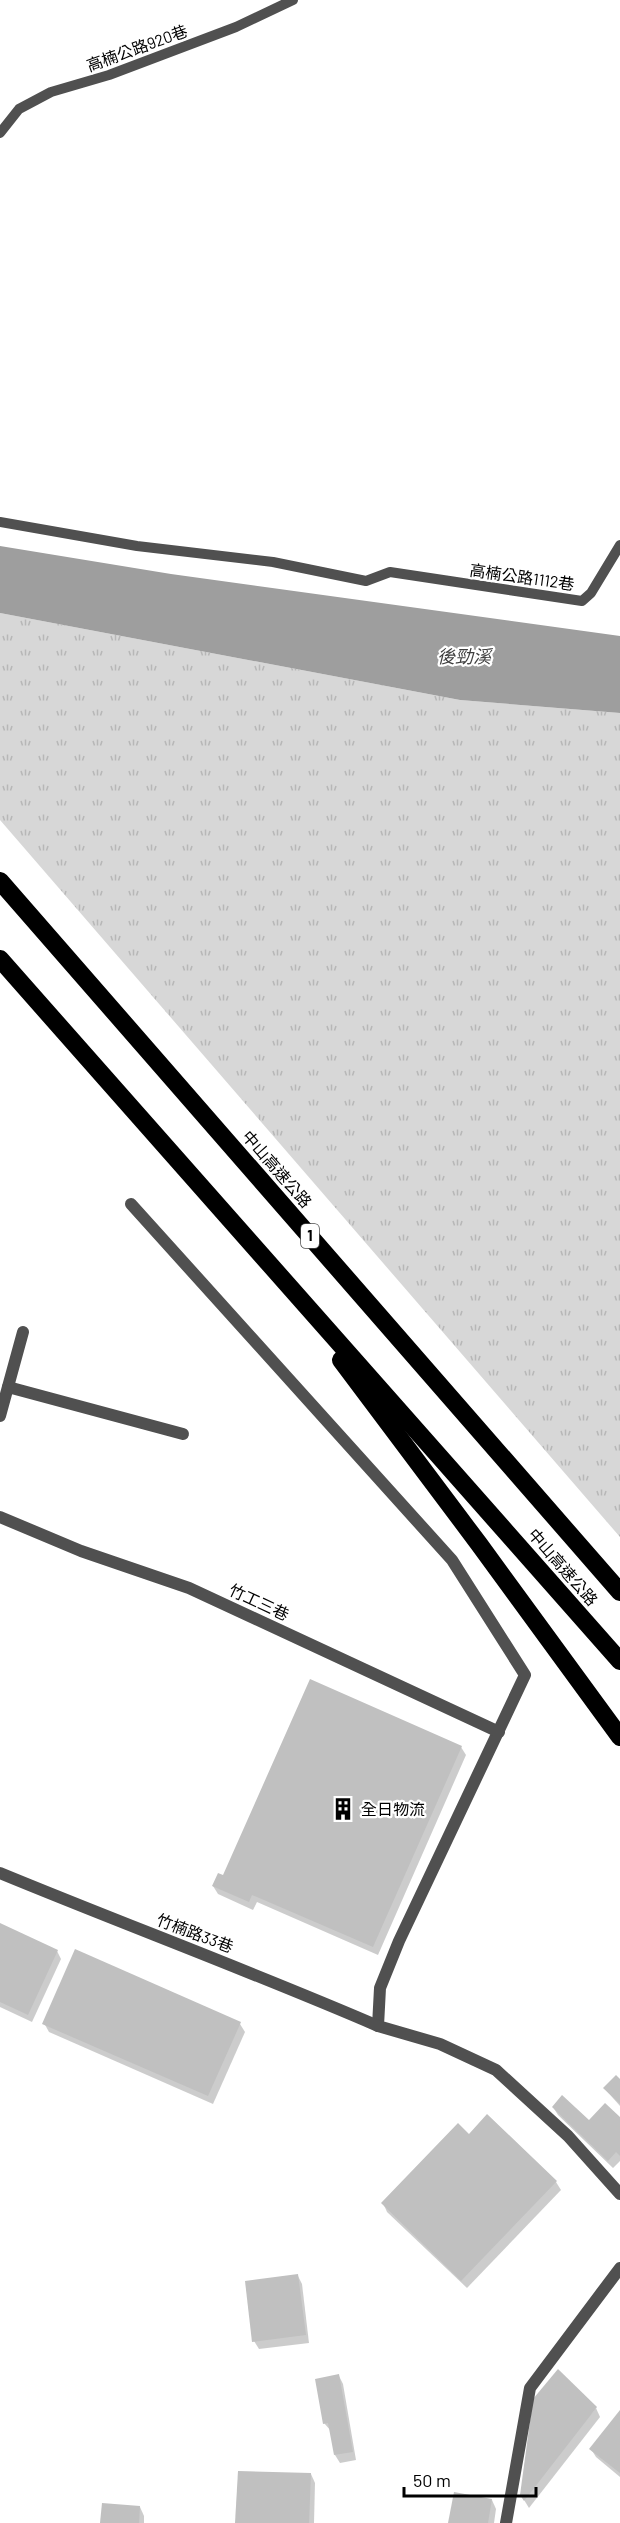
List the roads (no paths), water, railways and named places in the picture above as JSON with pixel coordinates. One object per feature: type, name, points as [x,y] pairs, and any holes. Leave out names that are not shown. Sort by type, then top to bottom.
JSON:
[{"type":"highway","name":"中山高速公路","points":[[0,881],[620,1592]]},
{"type":"highway","name":"中山高速公路","points":[[0,959],[620,1661]]},
{"type":"highway","points":[[255,1246],[479,1544],[620,1737]]},
{"type":"street","points":[[131,1204],[453,1560],[525,1675],[399,1941],[380,1988],[378,2026]]},
{"type":"street","points":[[0,1416],[22,1332]]},
{"type":"street","points":[[8,1387],[183,1434]]},
{"type":"street","name":"竹工三巷","points":[[0,1517],[81,1551],[189,1588],[499,1732]]},
{"type":"street","name":"竹楠路33巷","points":[[0,1873],[263,1977],[378,2026],[440,2044],[496,2070],[568,2136],[620,2194]]},
{"type":"street","points":[[506,2523],[530,2388],[620,2268]]},
{"type":"lane","name":"高楠公路920巷","points":[[0,133],[20,109],[51,92],[109,75],[215,35],[293,0]]},
{"type":"lane","name":"高楠公路1112巷","points":[[0,522],[137,546],[273,562],[366,581],[390,573],[582,601],[591,593],[620,545]]},
{"type":"water","name":"後勁溪","points":[[0,546],[171,574],[620,636],[620,713],[460,700],[0,613]]},
{"type":"place","name":"全日物流","points":[[343,1809]]}]
